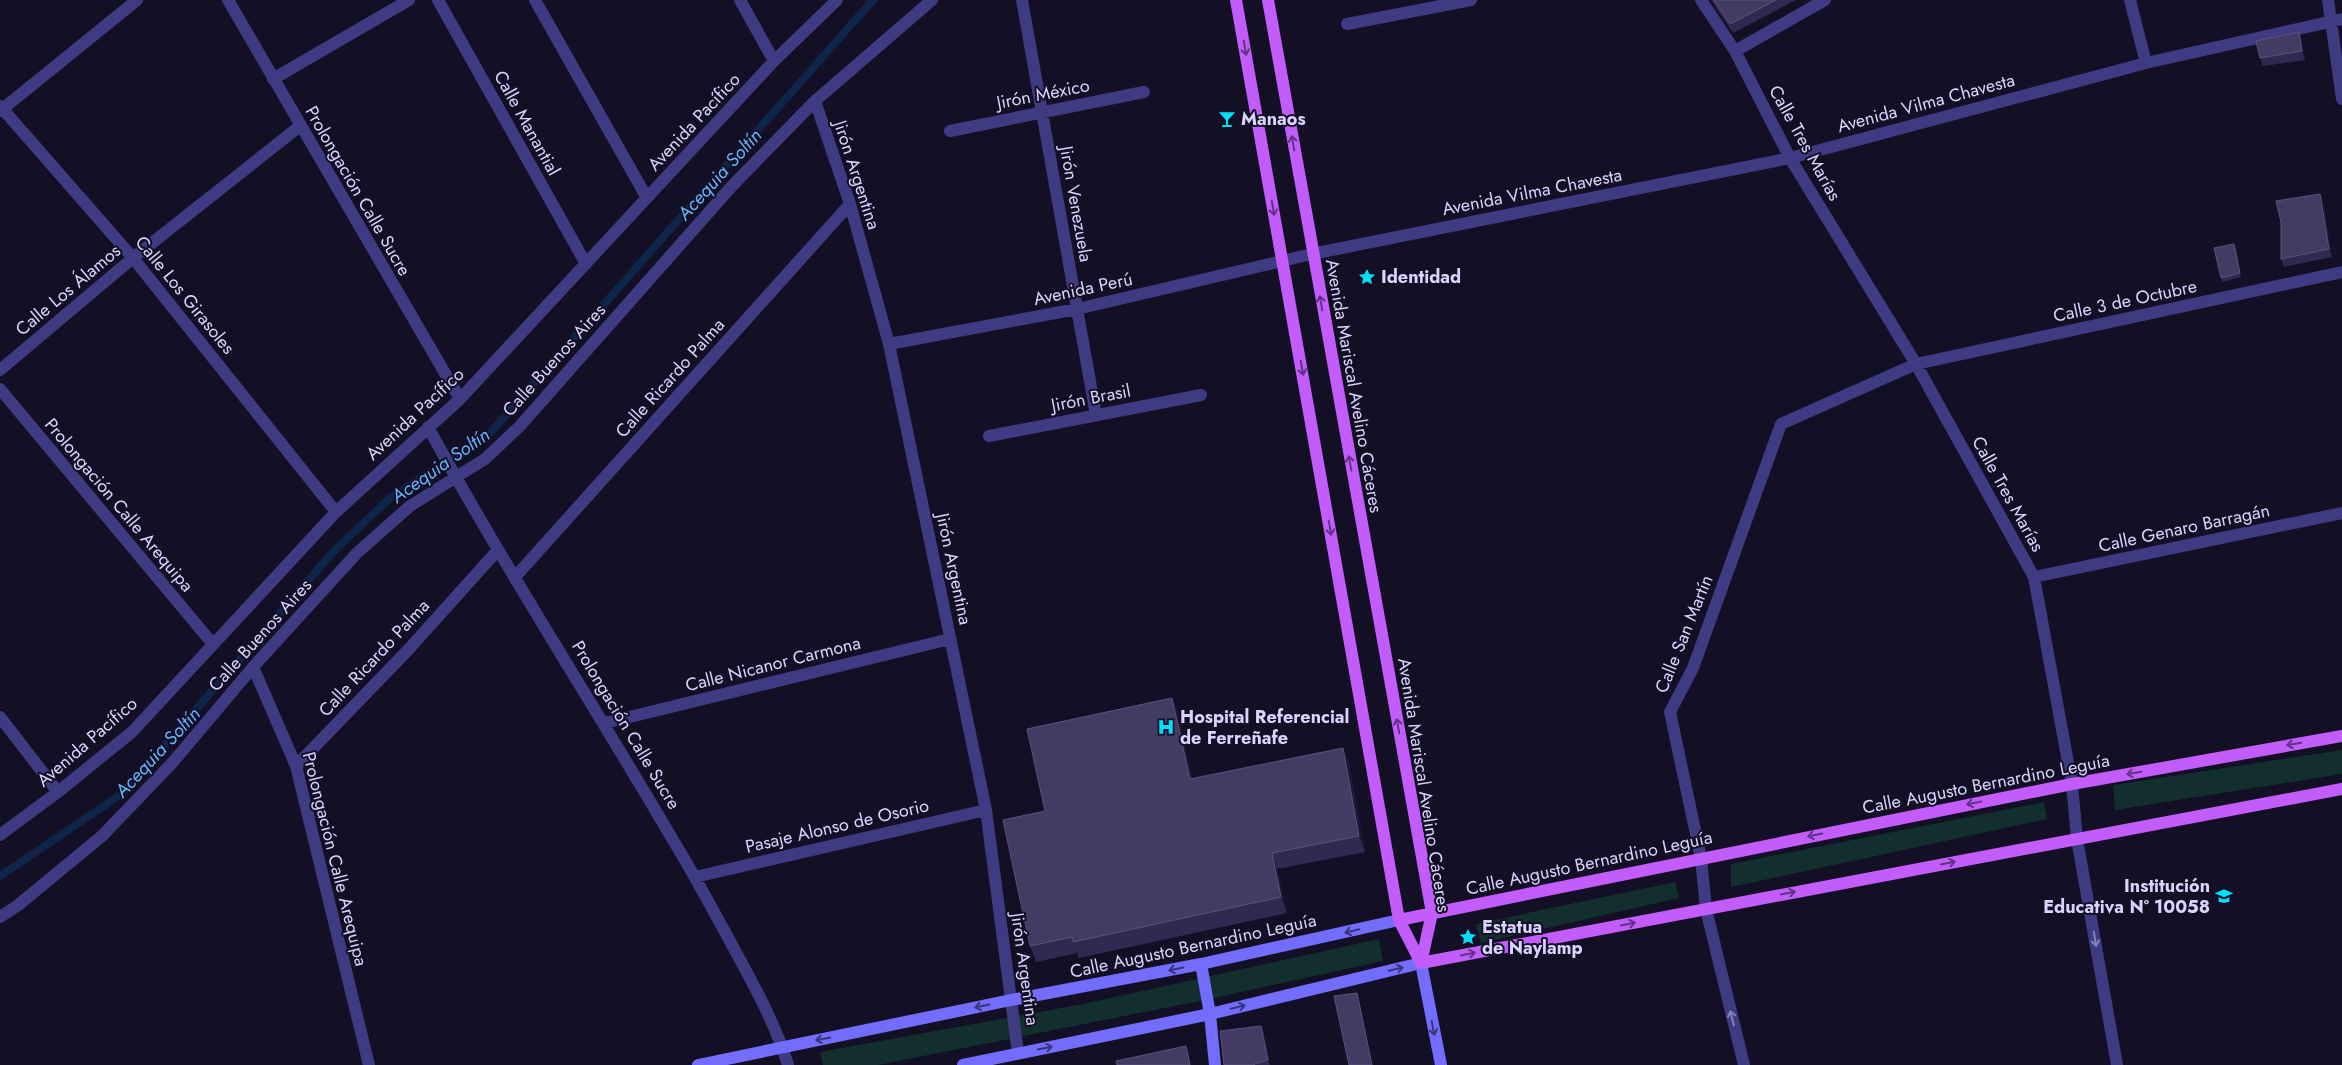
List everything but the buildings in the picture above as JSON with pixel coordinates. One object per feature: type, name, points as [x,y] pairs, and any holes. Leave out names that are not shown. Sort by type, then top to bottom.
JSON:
[{"type":"main road","points":[[1236,0],[1399,920],[1421,963],[1441,1065]]},
{"type":"main road","name":"Avenida Mariscal Avelino Cáceres","points":[[1268,0],[1312,254],[1432,913],[1421,963]]},
{"type":"main road","name":"Calle Augusto Bernardino Leguía","points":[[698,1065],[1011,1000],[1201,964],[1432,913],[1508,899],[1701,858],[2072,784],[2342,736]]},
{"type":"main road","points":[[962,1065],[1210,1014],[1421,963],[2342,789]]},
{"type":"main road","points":[[1201,964],[1210,1014],[1215,1065]]},
{"type":"street","points":[[1,109],[137,0]]},
{"type":"street","name":"Prolongación Calle Sucre","points":[[228,0],[460,400]]},
{"type":"street","points":[[273,79],[409,0]]},
{"type":"street","name":"Calle Manantial","points":[[438,0],[586,264]]},
{"type":"street","points":[[535,0],[647,198]]},
{"type":"street","points":[[740,0],[774,61]]},
{"type":"street","name":"Avenida Pacífico","points":[[0,835],[58,792],[132,732],[212,643],[336,512],[460,400],[774,61],[837,0]]},
{"type":"street","name":"Calle Buenos Aires","points":[[0,917],[17,906],[102,836],[173,762],[253,667],[358,553],[410,506],[454,473],[485,459],[519,427],[732,186],[815,101],[932,0]]},
{"type":"street","name":"Jirón Venezuela","points":[[1022,0],[1096,415]]},
{"type":"street","points":[[1347,24],[1471,0]]},
{"type":"street","name":"Calle Tres Marías","points":[[1701,0],[1735,51],[1790,158],[1916,364],[2034,577],[2072,784],[2076,839],[2117,1065]]},
{"type":"street","points":[[1735,51],[1824,0]]},
{"type":"street","points":[[2130,0],[2146,63]]},
{"type":"street","points":[[2328,0],[2337,21],[2342,99]]},
{"type":"street","name":"Avenida Vilma Chavesta","points":[[1283,262],[1312,254],[1790,158],[2146,63],[2337,21]]},
{"type":"street","name":"Jirón México","points":[[950,131],[1144,92]]},
{"type":"street","name":"Jirón Argentina","points":[[815,101],[850,204],[889,344],[986,810],[1018,1053]]},
{"type":"street","name":"Calle Los Girasoles","points":[[1,109],[133,258],[336,512]]},
{"type":"street","name":"Calle Los Álamos","points":[[0,370],[133,258],[300,126]]},
{"type":"street","name":"Calle Ricardo Palma","points":[[516,576],[850,204]]},
{"type":"street","name":"Avenida Perú","points":[[889,344],[1077,309],[1283,262]]},
{"type":"street","name":"Calle 3 de Octubre","points":[[1916,364],[2342,272]]},
{"type":"street","name":"Calle San Martín","points":[[1744,1065],[1706,909],[1701,858],[1670,712],[1693,668],[1781,424],[1916,364]]},
{"type":"street","name":"Prolongación Calle Arequipa","points":[[0,388],[212,643]]},
{"type":"street","name":"Jirón Brasil","points":[[989,436],[1201,395]]},
{"type":"street","name":"Prolongación Calle Sucre","points":[[428,428],[497,551],[516,576],[695,876],[773,1021],[788,1065]]},
{"type":"street","name":"Calle Genaro Barragán","points":[[2034,577],[2342,513]]},
{"type":"street","name":"Calle Ricardo Palma","points":[[296,766],[408,650],[497,551]]},
{"type":"street","name":"Calle Nicanor Carmona","points":[[605,723],[950,640]]},
{"type":"street","name":"Prolongación Calle Arequipa","points":[[253,667],[296,766],[369,1065]]},
{"type":"street","points":[[0,717],[58,792]]},
{"type":"street","name":"Pasaje Alonso de Osorio","points":[[695,876],[986,810]]},
{"type":"green space","points":[[2342,750],[2342,774],[2115,810],[2113,785]]},
{"type":"green space","points":[[2044,802],[2047,819],[1731,887],[1731,864]]},
{"type":"green space","points":[[1675,882],[1679,898],[1481,943],[1476,924]]},
{"type":"green space","points":[[1379,939],[1383,961],[1205,1000],[878,1065],[823,1065],[820,1052],[1083,1004]]},
{"type":"waterway","name":"Acequia Soltín","points":[[0,876],[123,793],[335,550],[390,498],[490,433],[873,0]]},
{"type":"place","name":"Manaos","points":[[1227,119]]},
{"type":"place","name":"Identidad","points":[[1367,277]]},
{"type":"place","name":"Hospital Referencial de Ferreñafe","points":[[1166,727]]},
{"type":"place","name":"Institución Educativa Nº 10058","points":[[2224,896]]},
{"type":"place","name":"Estatua de Naylamp","points":[[1468,937]]}]
